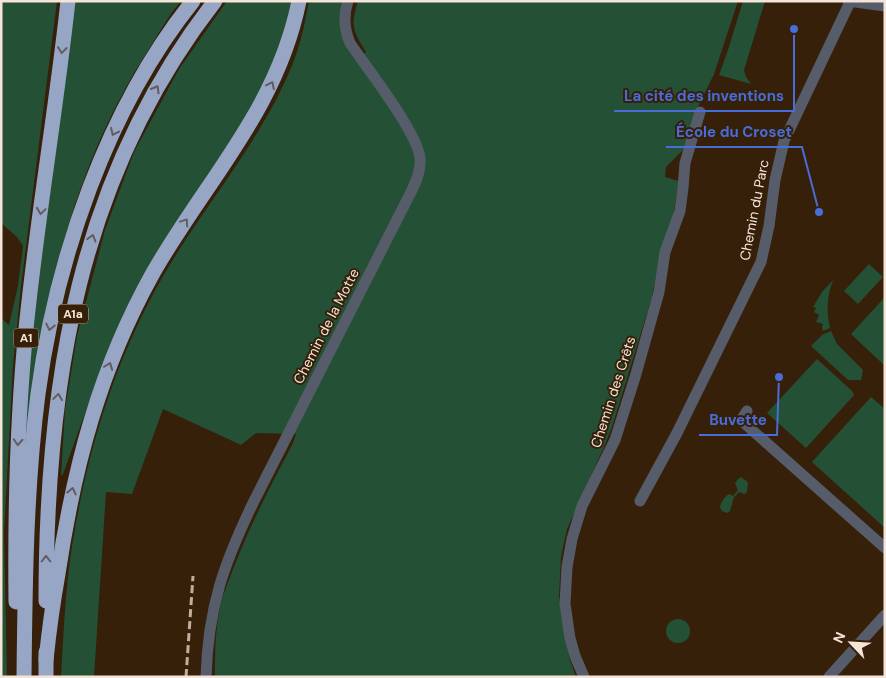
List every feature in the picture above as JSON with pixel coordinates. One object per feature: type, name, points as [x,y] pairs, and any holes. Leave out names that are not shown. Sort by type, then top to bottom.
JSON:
[{"type":"highway","name":"A1","points":[[19,677],[15,532],[20,409],[32,280],[68,1]]},
{"type":"highway","name":"A1a","points":[[24,677],[32,458],[42,372],[54,307],[82,214],[110,139],[152,61],[193,1]]},
{"type":"highway","name":"A1a","points":[[46,660],[46,544],[51,460],[61,375],[73,311],[84,267],[103,206],[136,126],[166,70],[215,1]]},
{"type":"highway","points":[[46,677],[46,660],[61,548],[72,487],[85,437],[107,371],[130,316],[154,271],[239,143],[265,98],[286,51],[299,1]]},
{"type":"street","name":"Chemin de la Motte","points":[[206,677],[213,610],[221,578],[232,547],[411,192],[420,168],[419,153],[407,128],[350,43],[345,23],[348,1]]},
{"type":"street","points":[[849,2],[885,6]]},
{"type":"street","name":"Chemin du Parc","points":[[640,501],[677,433],[761,262],[769,226],[775,180],[784,141],[849,2]]},
{"type":"street","name":"Chemin des Crêts","points":[[584,677],[570,638],[565,604],[567,567],[572,540],[582,506],[615,440],[636,374],[659,292],[665,252],[680,211],[685,163],[700,112]]},
{"type":"street","points":[[747,411],[743,417],[744,423],[885,548]]},
{"type":"street","points":[[829,677],[885,615]]},
{"type":"green space","points":[[1,1],[57,1],[21,286],[13,365],[4,533],[7,677],[1,677],[1,318],[9,325],[18,286],[23,246],[17,237],[1,223]]},
{"type":"green space","points":[[75,1],[181,1],[164,25],[122,95],[99,142],[80,190],[64,239],[52,289],[41,340],[25,444],[28,370],[43,234]]},
{"type":"green space","points":[[227,1],[292,1],[276,54],[255,104],[92,394],[61,476],[65,410],[77,336],[105,230],[134,152],[179,69]]},
{"type":"green space","points":[[309,1],[344,1],[358,59],[366,52],[354,28],[354,17],[358,1],[738,1],[714,74],[697,109],[684,149],[666,167],[665,177],[679,181],[673,216],[661,249],[652,297],[612,427],[567,529],[561,557],[559,596],[569,657],[576,677],[215,677],[217,625],[224,594],[246,539],[296,434],[256,433],[241,445],[163,409],[132,494],[106,492],[94,677],[61,677],[64,619],[76,523],[88,466],[114,382],[136,328],[166,271],[243,155],[278,95],[298,48]]},
{"type":"green space","points":[[743,1],[765,1],[744,70],[751,84],[719,75]]},
{"type":"green space","points":[[869,264],[883,277],[858,304],[844,291]]},
{"type":"green space","points":[[833,280],[828,304],[830,328],[823,331],[823,324],[816,322],[819,315],[814,312],[816,308],[813,307],[822,292]]},
{"type":"green space","points":[[885,297],[885,366],[851,334]]},
{"type":"green space","points":[[831,331],[837,344],[863,370],[861,380],[848,380],[811,346],[822,335]]},
{"type":"green space","points":[[817,359],[854,395],[806,448],[767,413]]},
{"type":"green space","points":[[871,397],[885,409],[885,528],[812,462]]},
{"type":"green space","points":[[741,477],[748,482],[747,492],[744,494],[739,492],[734,497],[730,511],[727,513],[722,511],[720,507],[722,501],[729,494],[733,496],[738,490],[735,483]]},
{"type":"green space","points":[[678,619],[683,620],[689,626],[689,636],[683,642],[678,643],[673,642],[667,636],[666,631],[667,626],[673,620]]},
{"type":"railway","points":[[186,677],[193,576]]},
{"type":"place","name":"La cité des inventions","points":[[794,29]]},
{"type":"place","name":"École du Croset","points":[[819,212]]},
{"type":"place","name":"Buvette","points":[[779,377]]}]
